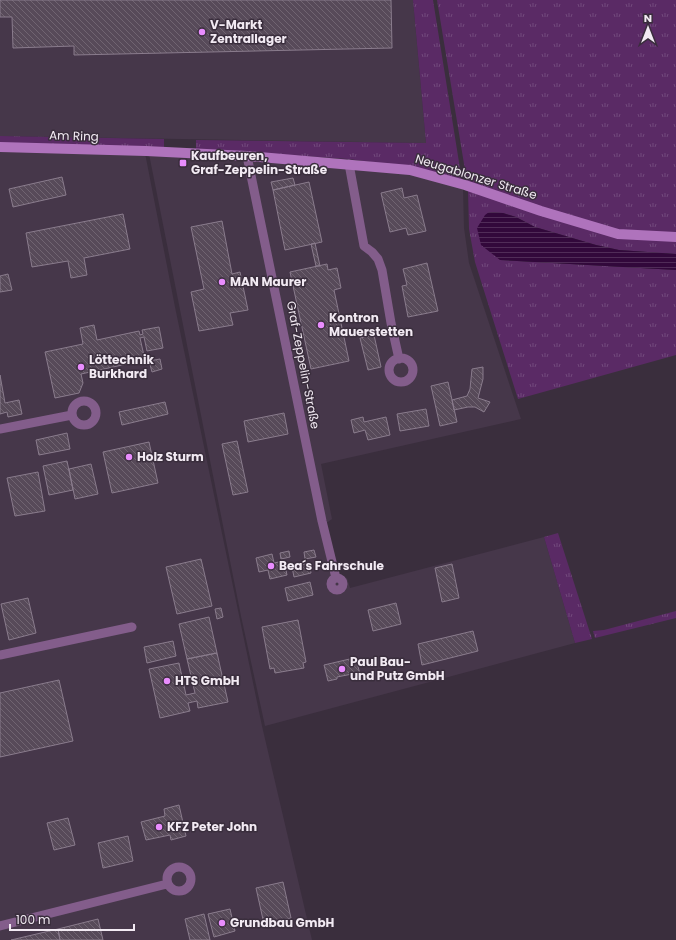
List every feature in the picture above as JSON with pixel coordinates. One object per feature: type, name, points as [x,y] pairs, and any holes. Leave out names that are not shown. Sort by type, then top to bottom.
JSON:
[{"type":"street","name":"Am Ring","points":[[0,147],[146,151]]},
{"type":"street","name":"Neugablonzer Straße","points":[[146,151],[247,156],[410,170],[465,185],[541,211],[618,234],[676,237]]},
{"type":"street","name":"Graf-Zeppelin-Straße","points":[[247,156],[269,256],[322,521],[336,578]]},
{"type":"street","points":[[349,164],[364,246],[378,259],[382,270],[391,323],[399,358]]},
{"type":"street","points":[[0,429],[72,415]]},
{"type":"street","points":[[0,655],[132,627]]},
{"type":"street","points":[[0,926],[167,884]]},
{"type":"shaded area","points":[[0,0],[413,0],[426,143],[0,136]]},
{"type":"shaded area","points":[[0,149],[145,153],[175,307],[262,726],[312,940],[0,940]]},
{"type":"shaded area","points":[[149,154],[200,156],[410,174],[463,188],[464,228],[469,263],[521,419],[321,464],[332,519],[325,524],[337,575],[347,578],[350,588],[544,537],[575,643],[265,726],[241,616]]},
{"type":"shaded area","points":[[489,212],[503,213],[516,217],[535,227],[596,245],[619,250],[676,254],[676,270],[500,260],[481,245],[477,228],[485,215]]},
{"type":"green space","points":[[413,0],[433,0],[462,181],[410,167],[348,159],[196,149],[196,140],[426,143]]},
{"type":"green space","points":[[437,0],[676,0],[676,234],[619,232],[467,182]]},
{"type":"green space","points":[[0,136],[164,139],[164,147],[0,144]]},
{"type":"green space","points":[[468,189],[616,237],[676,240],[676,254],[619,250],[596,245],[535,227],[516,217],[503,213],[489,212],[500,260],[676,270],[676,355],[518,399],[475,262],[469,229]]},
{"type":"green space","points":[[558,533],[592,639],[575,643],[544,537]]},
{"type":"green space","points":[[676,611],[676,618],[595,638],[593,631],[604,630]]},
{"type":"building","name":"V-Markt Zentrallager","points":[[0,0],[391,0],[392,48],[74,55],[74,46],[13,48],[12,17],[0,17]]},
{"type":"building","points":[[62,177],[66,195],[13,207],[9,189]]},
{"type":"building","points":[[293,178],[295,185],[273,190],[271,182]]},
{"type":"building","points":[[309,182],[322,242],[285,250],[273,190]]},
{"type":"building","points":[[402,188],[404,198],[417,195],[426,231],[408,235],[406,228],[390,232],[381,193]]},
{"type":"building","points":[[123,214],[130,249],[84,258],[87,275],[71,278],[68,261],[32,267],[26,233]]},
{"type":"building","name":"MAN Maurer","points":[[222,221],[232,274],[240,272],[248,310],[230,313],[233,325],[199,331],[191,292],[204,289],[191,227]]},
{"type":"building","points":[[315,243],[320,266],[316,266],[311,244]]},
{"type":"building","points":[[427,263],[438,311],[408,317],[402,286],[407,285],[403,269]]},
{"type":"building","name":"Kontron Mauerstetten","points":[[327,264],[328,270],[337,268],[341,288],[334,290],[349,361],[311,369],[290,272]]},
{"type":"building","points":[[8,274],[12,290],[0,292],[0,276]]},
{"type":"building","name":"Löttechnik Burkhard","points":[[94,325],[97,340],[139,331],[140,335],[143,334],[142,330],[159,327],[163,348],[147,351],[144,337],[140,338],[145,360],[81,374],[83,383],[79,393],[55,398],[45,352],[83,344],[80,328]]},
{"type":"building","points":[[374,335],[381,367],[368,370],[360,338]]},
{"type":"building","points":[[160,359],[162,369],[152,372],[149,361]]},
{"type":"building","points":[[483,367],[483,379],[478,398],[490,402],[484,412],[475,407],[454,410],[452,400],[467,396],[470,389],[472,369]]},
{"type":"building","points":[[0,375],[5,403],[19,400],[22,414],[8,417],[7,412],[0,414]]},
{"type":"building","points":[[448,382],[457,422],[440,426],[431,386]]},
{"type":"building","points":[[165,402],[168,414],[122,425],[119,412]]},
{"type":"building","points":[[426,409],[429,426],[400,431],[397,414]]},
{"type":"building","points":[[284,413],[288,434],[248,442],[244,421]]},
{"type":"building","points":[[363,417],[364,422],[386,417],[390,435],[368,440],[365,430],[354,433],[351,420]]},
{"type":"building","points":[[67,433],[70,449],[39,455],[36,440]]},
{"type":"building","points":[[237,441],[248,492],[233,495],[222,444]]},
{"type":"building","points":[[149,442],[158,483],[112,493],[103,452]]},
{"type":"building","points":[[67,461],[73,490],[49,495],[43,466]]},
{"type":"building","points":[[91,464],[98,494],[75,499],[69,469]]},
{"type":"building","points":[[38,472],[45,511],[15,516],[7,478]]},
{"type":"building","points":[[314,550],[316,557],[305,559],[304,552]]},
{"type":"building","points":[[289,551],[290,557],[281,559],[280,553]]},
{"type":"building","name":"Bea´s Fahrschule","points":[[272,554],[274,563],[284,561],[287,575],[270,579],[268,570],[259,572],[256,558]]},
{"type":"building","points":[[201,559],[212,606],[177,614],[166,567]]},
{"type":"building","points":[[309,563],[311,573],[294,577],[292,567]]},
{"type":"building","points":[[452,564],[459,598],[442,602],[435,568]]},
{"type":"building","points":[[310,582],[313,595],[288,601],[285,588]]},
{"type":"building","points":[[28,598],[36,633],[9,640],[1,604]]},
{"type":"building","points":[[396,603],[401,624],[373,631],[368,610]]},
{"type":"building","points":[[221,608],[223,617],[217,619],[215,609]]},
{"type":"building","points":[[209,617],[217,653],[187,659],[179,624]]},
{"type":"building","points":[[298,620],[306,662],[303,663],[304,668],[275,673],[274,668],[270,669],[262,627]]},
{"type":"building","points":[[473,631],[478,651],[422,665],[418,644]]},
{"type":"building","points":[[173,641],[176,656],[147,663],[144,647]]},
{"type":"building","name":"HTS GmbH","points":[[217,653],[228,702],[198,708],[197,701],[188,703],[190,711],[160,718],[149,669],[179,663],[186,695],[195,693],[187,659]]},
{"type":"building","name":"Paul Bau- und Putz GmbH","points":[[354,658],[360,674],[337,677],[337,679],[328,681],[324,665]]},
{"type":"building","points":[[59,680],[73,741],[0,757],[0,693]]},
{"type":"building","points":[[179,805],[186,836],[171,840],[170,835],[146,840],[141,822],[165,816],[164,809]]},
{"type":"building","points":[[68,818],[75,845],[54,850],[47,823]]},
{"type":"building","points":[[128,836],[133,861],[103,868],[98,843]]},
{"type":"building","points":[[283,882],[291,918],[264,924],[256,888]]},
{"type":"building","name":"Grundbau GmbH","points":[[230,909],[235,931],[214,937],[208,914]]},
{"type":"building","points":[[204,914],[210,940],[190,940],[185,919]]},
{"type":"building","points":[[98,919],[103,940],[60,940],[58,929]]},
{"type":"building","points":[[58,929],[60,940],[11,940]]},
{"type":"place","name":"V-Markt Zentrallager","points":[[202,32]]},
{"type":"place","name":"Kaufbeuren, Graf-Zeppelin-Straße","points":[[183,163]]},
{"type":"place","name":"MAN Maurer","points":[[222,282]]},
{"type":"place","name":"Kontron Mauerstetten","points":[[321,325]]},
{"type":"place","name":"Löttechnik Burkhard","points":[[81,367]]},
{"type":"place","name":"Holz Sturm","points":[[129,457]]},
{"type":"place","name":"Bea´s Fahrschule","points":[[271,566]]},
{"type":"place","name":"Paul Bau- und Putz GmbH","points":[[342,669]]},
{"type":"place","name":"HTS GmbH","points":[[167,681]]},
{"type":"place","name":"KFZ Peter John","points":[[159,827]]},
{"type":"place","name":"Grundbau GmbH","points":[[222,923]]}]
